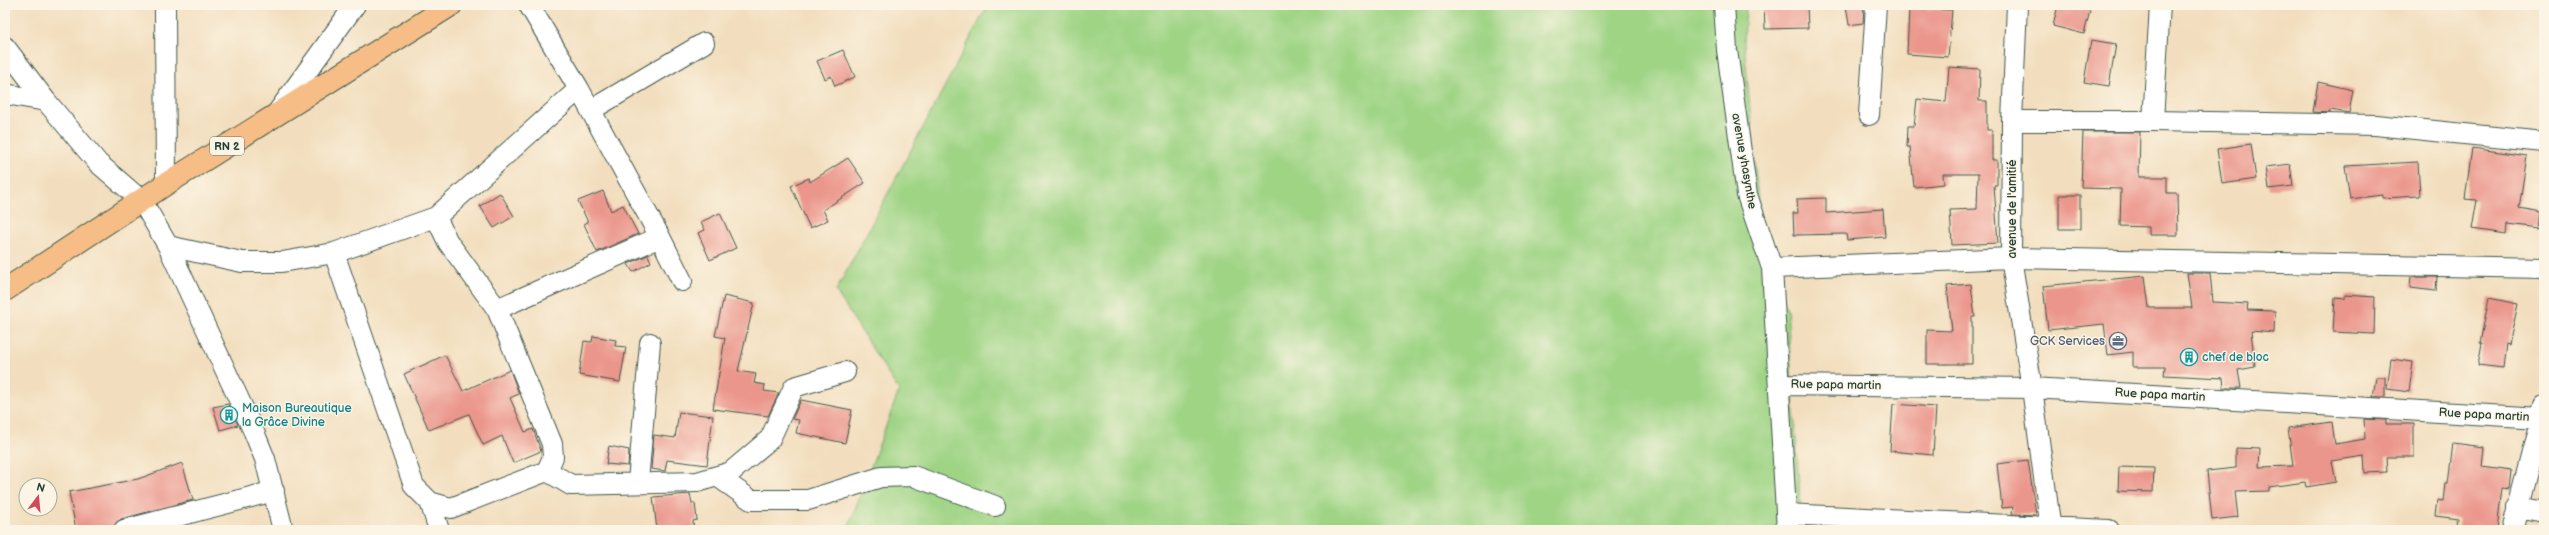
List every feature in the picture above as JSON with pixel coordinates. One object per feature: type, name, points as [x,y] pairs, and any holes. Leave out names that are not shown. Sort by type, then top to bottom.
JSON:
[{"type":"highway","name":"RN 2","points":[[5,290],[166,184],[451,5]]},
{"type":"street","points":[[165,5],[166,184]]},
{"type":"street","points":[[274,116],[355,5]]},
{"type":"street","points":[[529,5],[591,110],[660,237],[682,281]]},
{"type":"street","name":"avenue yhasynthe","points":[[1724,5],[1727,50],[1747,195],[1772,268],[1786,522]]},
{"type":"street","points":[[1869,115],[1876,5]]},
{"type":"street","name":"avenue de l'amitié","points":[[2017,5],[2012,121],[2011,258],[2032,388],[2051,528]]},
{"type":"street","points":[[2153,120],[2160,5]]},
{"type":"street","points":[[591,110],[704,43]]},
{"type":"street","points":[[5,47],[46,101],[98,163],[142,201],[168,246],[257,438],[265,459],[283,530]]},
{"type":"street","points":[[168,246],[242,262],[282,262],[334,253],[436,217],[579,89]]},
{"type":"street","points":[[5,94],[46,101]]},
{"type":"street","points":[[2012,121],[2153,120],[2375,125],[2544,142]]},
{"type":"street","points":[[334,253],[414,486],[430,502],[451,508],[547,471],[553,458],[552,444],[497,309],[448,242],[436,217]]},
{"type":"street","points":[[497,309],[660,237]]},
{"type":"street","points":[[1772,268],[2011,258],[2544,268]]},
{"type":"street","points":[[638,482],[650,343]]},
{"type":"street","points":[[547,471],[571,485],[638,482],[697,482],[731,472],[770,439],[794,387],[845,372]]},
{"type":"street","name":"Rue papa martin","points":[[1779,384],[2032,388],[2542,412]]},
{"type":"street","points":[[2512,530],[2542,412]]},
{"type":"street","points":[[717,476],[751,500],[808,500],[882,477],[913,476],[995,506]]},
{"type":"street","points":[[124,530],[274,491]]},
{"type":"street","points":[[430,502],[438,530]]},
{"type":"street","points":[[2517,506],[2544,512]]},
{"type":"street","points":[[1786,522],[2109,530]]},
{"type":"green space","points":[[988,5],[1746,5],[1744,42],[1762,247],[1787,309],[1802,530],[840,530],[848,528],[899,391],[836,291]]},
{"type":"building","points":[[1764,5],[1807,5],[1808,28],[1765,29]]},
{"type":"building","points":[[1846,5],[1864,5],[1863,23],[1849,25]]},
{"type":"building","points":[[2058,5],[2090,11],[2084,34],[2053,26]]},
{"type":"building","points":[[1909,8],[1952,10],[1948,57],[1907,54]]},
{"type":"building","points":[[2091,40],[2116,44],[2109,86],[2084,82]]},
{"type":"building","points":[[843,50],[855,77],[835,86],[831,76],[825,79],[817,61]]},
{"type":"building","points":[[1949,67],[1980,69],[1979,101],[1987,101],[1987,130],[1992,130],[1992,160],[1997,160],[1997,185],[1994,185],[1998,243],[1952,245],[1950,210],[1977,209],[1978,174],[1943,174],[1944,184],[1914,187],[1910,147],[1907,147],[1908,126],[1914,126],[1917,99],[1946,102]]},
{"type":"building","points":[[2318,82],[2353,90],[2349,113],[2330,110],[2330,113],[2313,112]]},
{"type":"building","points":[[2083,132],[2140,132],[2139,177],[2167,177],[2167,193],[2177,193],[2178,235],[2149,235],[2149,227],[2120,226],[2121,189],[2081,188]]},
{"type":"building","points":[[2251,144],[2256,179],[2222,184],[2217,149]]},
{"type":"building","points":[[2472,148],[2527,156],[2519,208],[2542,212],[2540,228],[2508,224],[2507,234],[2472,229],[2477,200],[2465,199]]},
{"type":"building","points":[[848,158],[865,183],[823,210],[828,220],[810,228],[791,186],[809,178],[810,182]]},
{"type":"building","points":[[2418,162],[2420,196],[2382,198],[2382,195],[2350,199],[2345,166]]},
{"type":"building","points":[[2290,164],[2293,186],[2269,189],[2266,167]]},
{"type":"building","points":[[603,191],[611,211],[623,205],[638,234],[597,252],[584,224],[588,222],[578,201]]},
{"type":"building","points":[[500,193],[514,216],[494,228],[480,206]]},
{"type":"building","points":[[2059,195],[2080,195],[2080,229],[2059,229]]},
{"type":"building","points":[[1826,198],[1826,213],[1883,209],[1885,237],[1847,240],[1846,234],[1794,235],[1793,213],[1798,213],[1797,199]]},
{"type":"building","points":[[720,213],[736,248],[710,260],[698,233],[705,230],[701,222]]},
{"type":"building","points":[[648,255],[651,262],[633,272],[628,264]]},
{"type":"building","points":[[2187,273],[2210,273],[2213,302],[2248,304],[2247,310],[2275,311],[2274,333],[2251,331],[2255,367],[2238,370],[2241,388],[2224,388],[2223,378],[2164,375],[2165,367],[2133,367],[2133,352],[2108,355],[2104,324],[2048,330],[2043,286],[2145,276],[2149,308],[2192,308]]},
{"type":"building","points":[[2411,277],[2437,277],[2436,291],[2410,288]]},
{"type":"building","points":[[1971,284],[1975,317],[1972,317],[1972,364],[1927,364],[1927,330],[1952,331],[1947,286]]},
{"type":"building","points":[[2345,295],[2375,297],[2374,334],[2333,332],[2335,298],[2345,299]]},
{"type":"building","points":[[724,296],[754,303],[738,371],[756,374],[754,383],[765,385],[764,391],[779,393],[768,416],[713,409],[725,338],[715,336]]},
{"type":"building","points":[[2489,298],[2518,304],[2509,345],[2506,344],[2503,368],[2478,365],[2482,343],[2480,343]]},
{"type":"building","points":[[593,336],[616,340],[615,346],[626,347],[620,382],[579,375],[584,341],[592,342]]},
{"type":"building","points":[[445,355],[463,391],[510,370],[519,394],[510,398],[525,432],[533,429],[541,451],[513,463],[502,436],[483,445],[469,414],[429,430],[404,374]]},
{"type":"building","points":[[2391,359],[2413,362],[2409,392],[2387,389]]},
{"type":"building","points":[[2376,377],[2385,377],[2385,397],[2373,397]]},
{"type":"building","points":[[801,400],[852,410],[845,443],[796,433],[799,420],[792,419]]},
{"type":"building","name":"Maison Bureautique la Grâce Divine","points":[[228,404],[238,425],[220,430],[213,407]]},
{"type":"building","points":[[1893,404],[1936,407],[1933,455],[1890,451]]},
{"type":"building","points":[[679,412],[713,416],[707,465],[667,460],[665,471],[651,469],[654,435],[675,438]]},
{"type":"building","points":[[2364,419],[2386,420],[2386,424],[2414,424],[2414,457],[2386,457],[2387,472],[2365,473],[2364,456],[2332,461],[2336,482],[2306,487],[2305,482],[2269,487],[2269,491],[2235,492],[2238,517],[2212,520],[2207,471],[2236,468],[2236,448],[2260,449],[2259,467],[2293,466],[2288,428],[2332,422],[2335,444],[2365,439]]},
{"type":"building","points":[[2453,443],[2484,447],[2482,467],[2512,471],[2510,489],[2502,488],[2497,530],[2457,530],[2459,519],[2435,516],[2437,500],[2443,501],[2445,484],[2448,484]]},
{"type":"building","points":[[609,446],[629,450],[628,466],[606,464]]},
{"type":"building","points":[[2028,460],[2036,515],[2012,514],[2013,507],[2002,508],[1997,464]]},
{"type":"building","points":[[182,463],[193,500],[121,519],[113,527],[101,530],[76,530],[69,492],[138,479]]},
{"type":"building","points":[[2119,467],[2154,468],[2153,492],[2118,491]]},
{"type":"building","points":[[690,494],[692,503],[695,503],[697,520],[693,521],[694,530],[657,530],[653,497]]},
{"type":"place","name":"GCK Services","points":[[2118,341]]},
{"type":"place","name":"chef de bloc","points":[[2189,357]]},
{"type":"place","name":"Maison Bureautique la Grâce Divine","points":[[229,415]]}]
